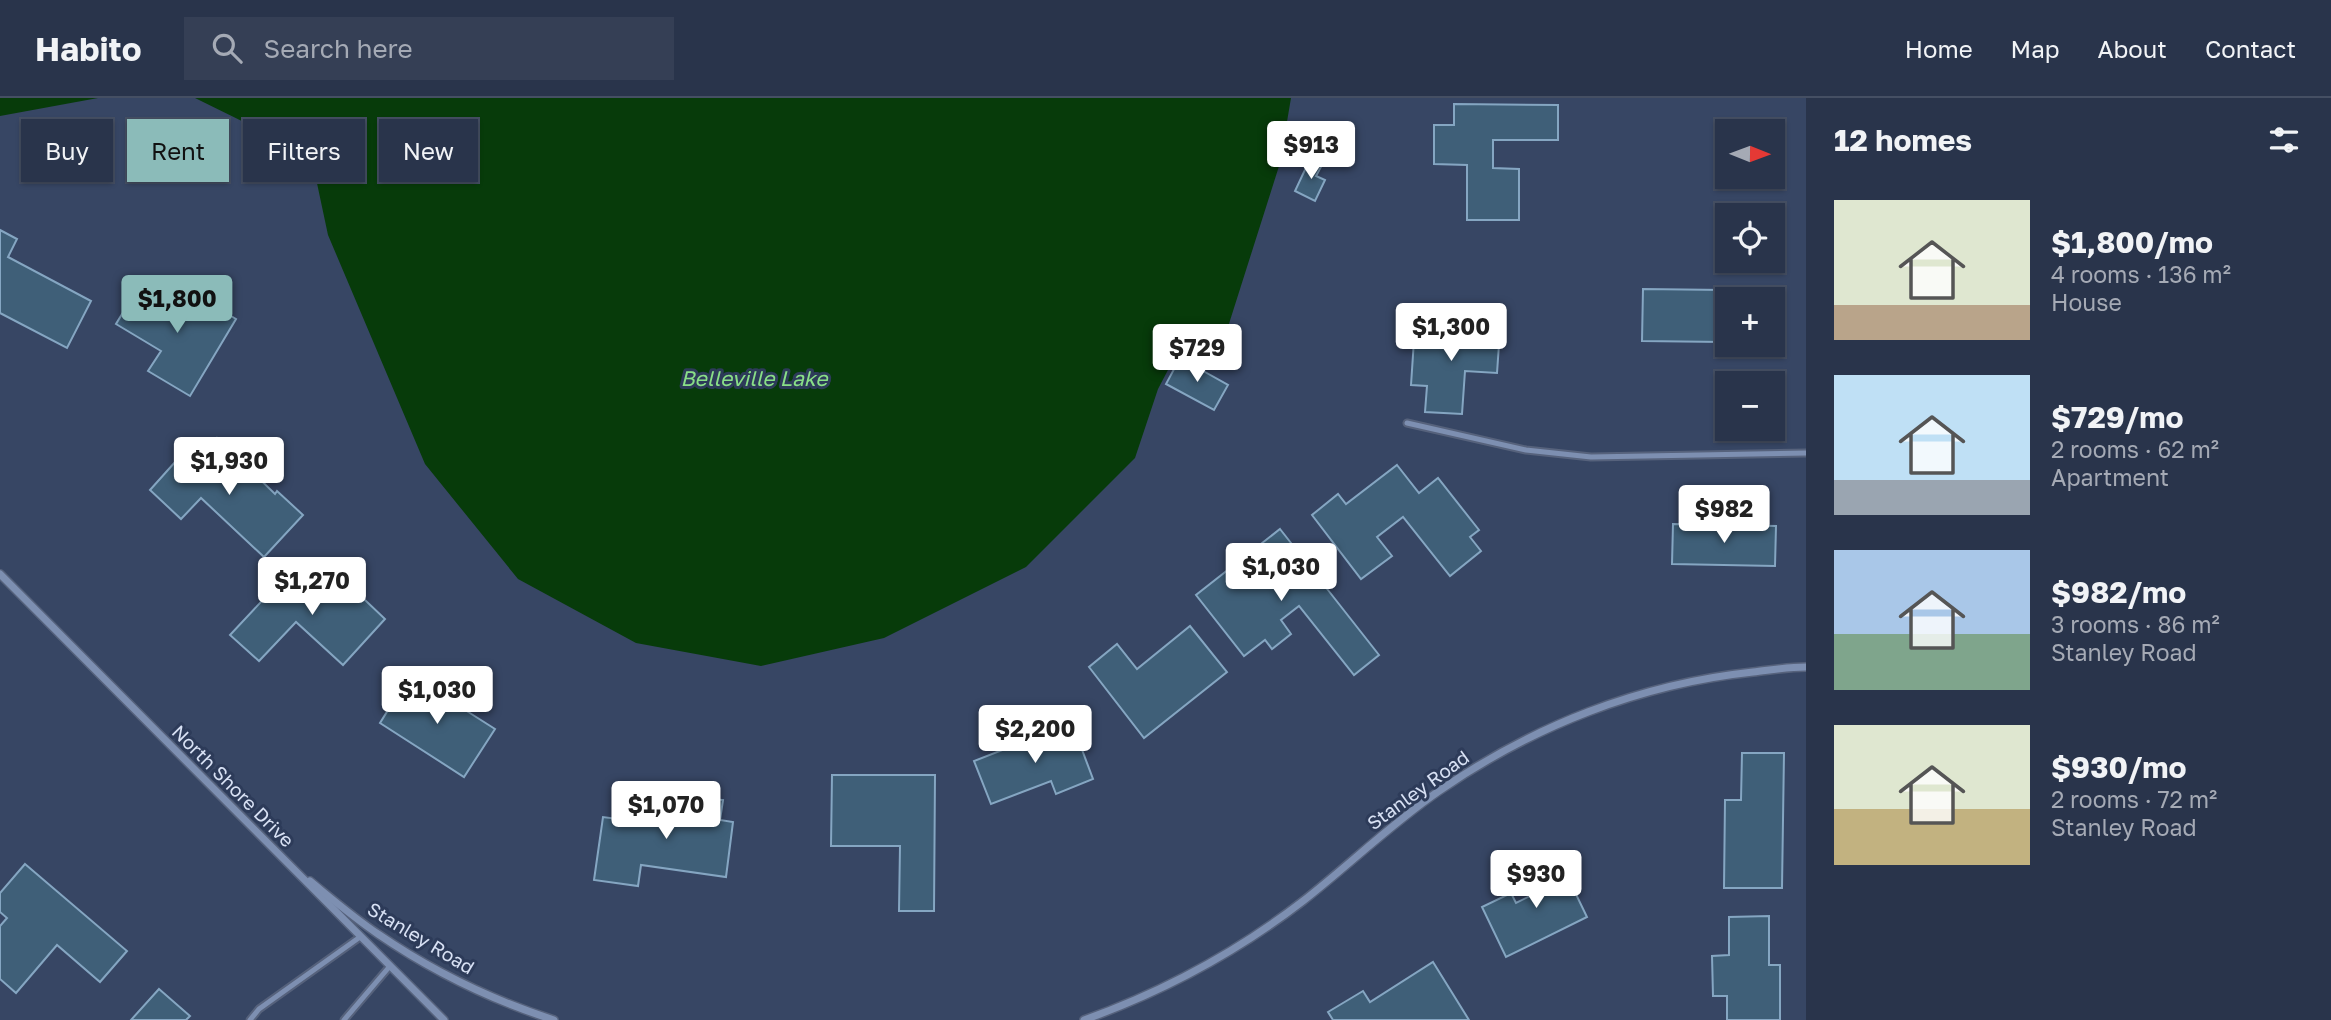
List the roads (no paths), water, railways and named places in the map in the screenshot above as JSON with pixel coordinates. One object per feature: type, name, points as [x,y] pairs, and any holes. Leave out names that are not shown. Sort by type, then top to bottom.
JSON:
[{"type":"street","name":"North Shore Drive","points":[[0,574],[444,1020]]},
{"type":"street","name":"Stanley Road","points":[[1084,1020],[1158,989],[1225,954],[1301,902],[1438,792],[1489,758],[1558,723],[1612,703],[1720,675],[1806,667]]},
{"type":"street","name":"Stanley Road","points":[[284,860],[377,934],[432,967],[476,989],[554,1020]]},
{"type":"lane","points":[[1406,423],[1526,450],[1591,457],[1806,453]]},
{"type":"lane","points":[[250,1020],[259,1009],[360,937]]},
{"type":"lane","points":[[344,1020],[390,967]]},
{"type":"water","points":[[0,98],[98,98],[0,116]]},
{"type":"water","name":"Belleville Lake","points":[[195,98],[1291,98],[1280,163],[1227,330],[1198,355],[1180,347],[1158,389],[1135,458],[1026,567],[884,638],[761,666],[636,643],[518,579],[425,464],[328,235],[317,182],[365,182],[365,119],[243,119],[243,122]]}]
